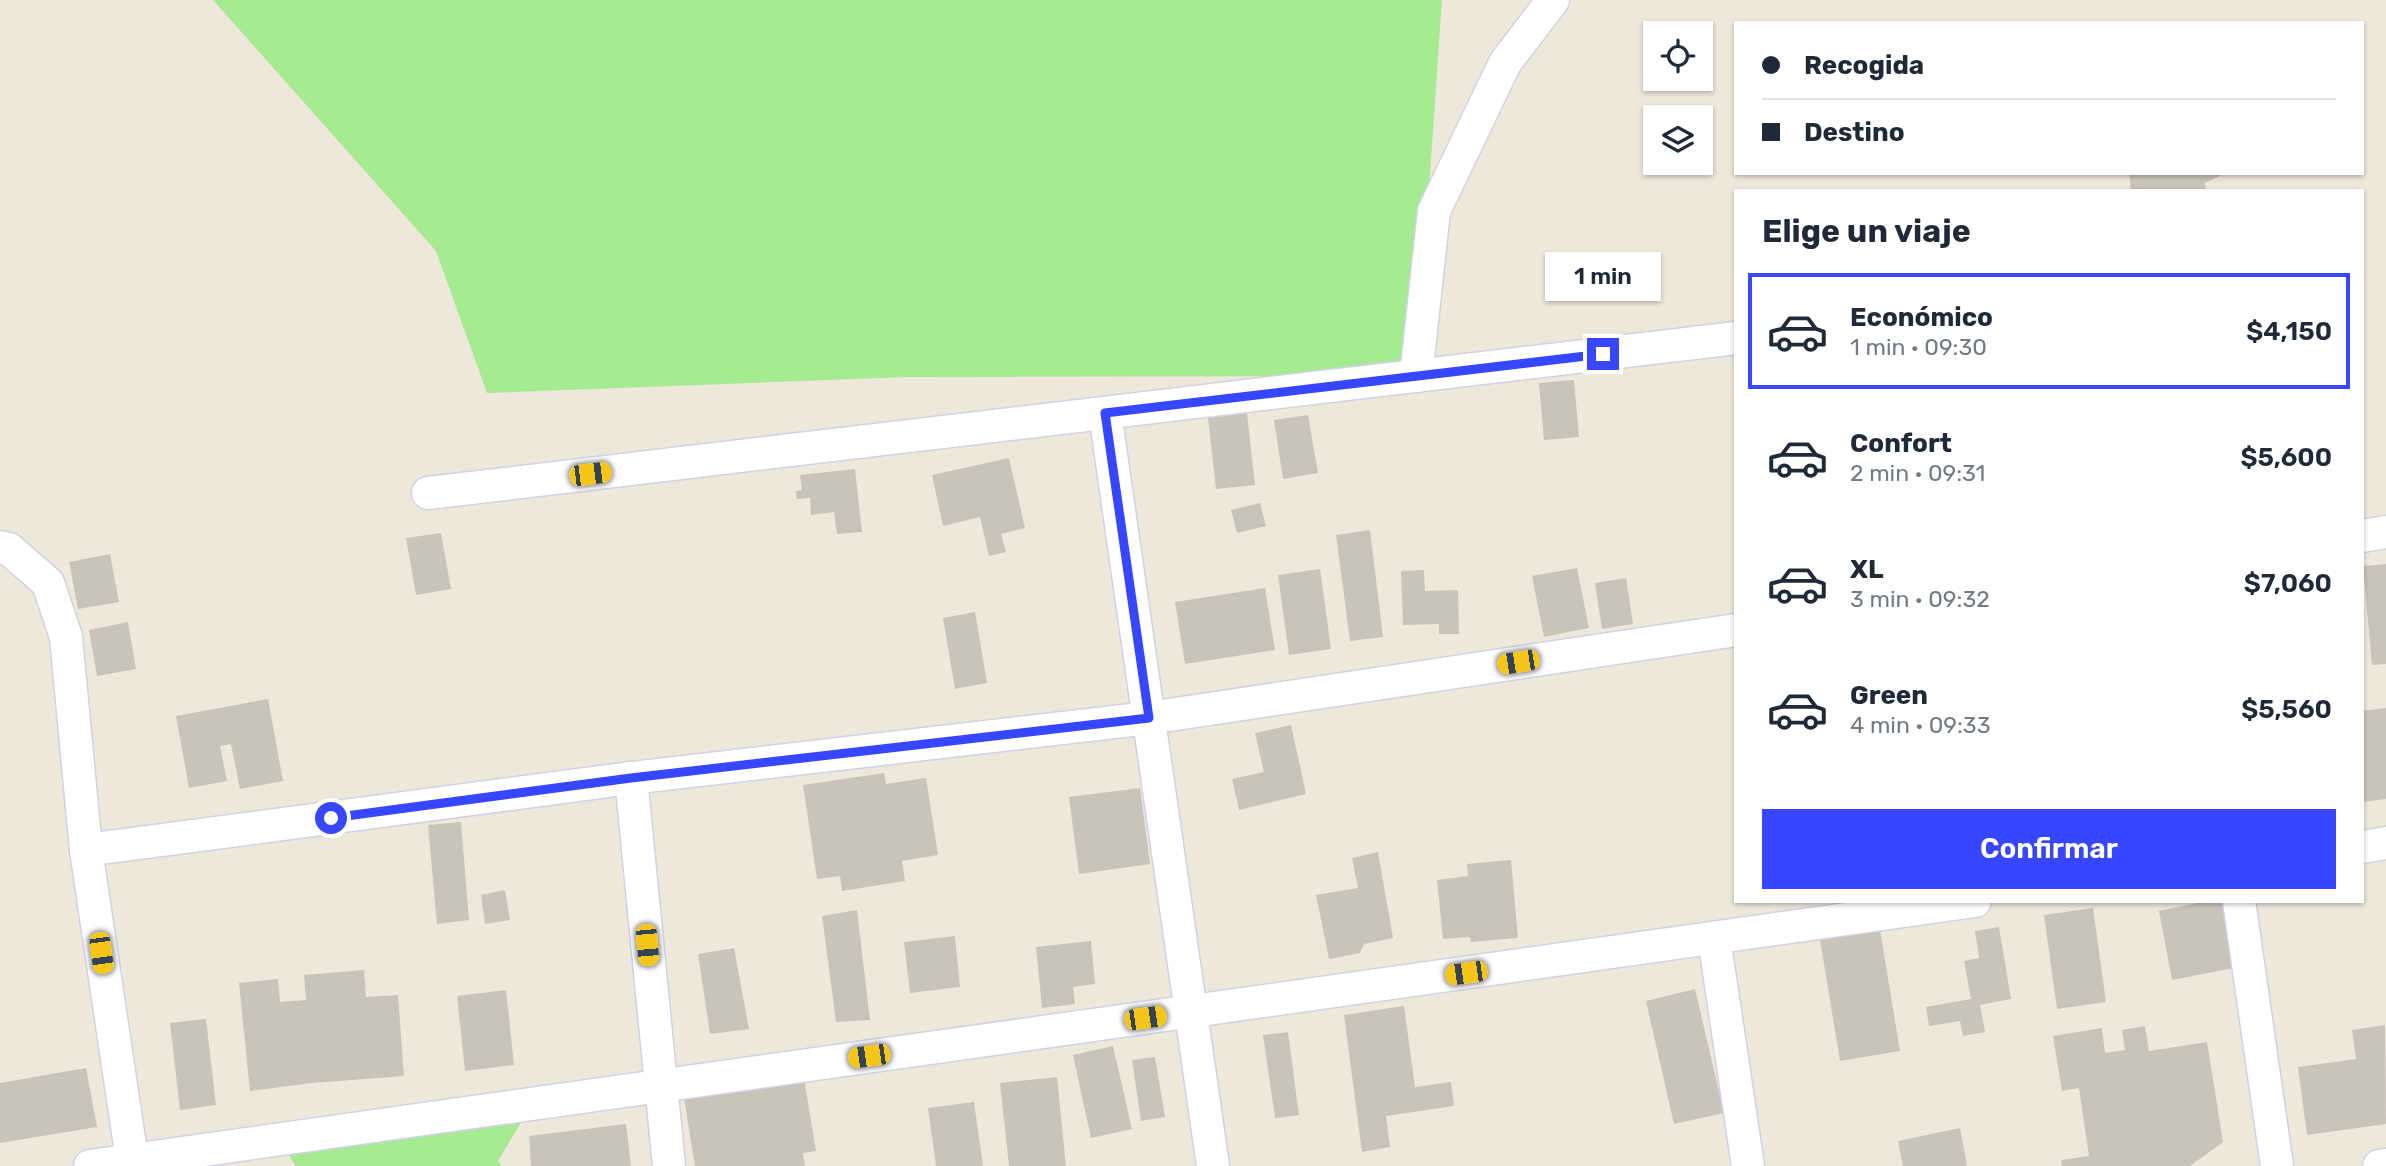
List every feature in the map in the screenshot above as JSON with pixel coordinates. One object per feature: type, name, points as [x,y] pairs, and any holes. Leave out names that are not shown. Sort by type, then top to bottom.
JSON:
[{"type":"street","points":[[1416,376],[1434,211],[1504,63],[1553,0]]},
{"type":"street","points":[[428,493],[1734,338]]},
{"type":"street","points":[[1105,413],[1213,1166]]},
{"type":"street","points":[[2364,536],[2386,532]]},
{"type":"street","points":[[0,547],[9,549],[48,583],[66,637],[86,850],[132,1163]]},
{"type":"street","points":[[86,850],[631,778],[1149,718],[1734,630]]},
{"type":"street","points":[[631,778],[669,1166]]},
{"type":"street","points":[[2364,847],[2386,843]]},
{"type":"street","points":[[90,1166],[132,1163],[660,1085],[1961,903]]},
{"type":"street","points":[[2239,903],[2277,1166]]},
{"type":"street","points":[[1714,938],[1748,1166]]},
{"type":"street","points":[[2379,1166],[2386,1165]]},
{"type":"green space","points":[[213,0],[1442,0],[1416,376],[908,377],[487,393],[436,251]]},
{"type":"green space","points":[[532,1104],[498,1161],[502,1166],[296,1166],[279,1140]]},
{"type":"building","points":[[2129,175],[2222,175],[2205,183],[2206,189],[2131,189]]},
{"type":"building","points":[[1574,380],[1579,437],[1544,440],[1539,383]]},
{"type":"building","points":[[1247,413],[1255,485],[1216,489],[1208,418]]},
{"type":"building","points":[[1308,415],[1318,473],[1283,479],[1274,420]]},
{"type":"building","points":[[1009,458],[1025,528],[1001,534],[1006,552],[989,556],[980,517],[943,526],[932,475]]},
{"type":"building","points":[[855,469],[862,532],[837,534],[834,512],[811,515],[810,498],[797,499],[796,491],[802,490],[800,475]]},
{"type":"building","points":[[1260,503],[1266,526],[1237,533],[1231,510]]},
{"type":"building","points":[[1370,530],[1383,637],[1350,641],[1336,535]]},
{"type":"building","points":[[441,533],[451,589],[416,595],[406,538]]},
{"type":"building","points":[[110,554],[119,602],[78,609],[69,562]]},
{"type":"building","points":[[2386,564],[2386,664],[2372,665],[2364,566]]},
{"type":"building","points":[[1577,568],[1589,628],[1544,637],[1532,576]]},
{"type":"building","points":[[1320,569],[1331,649],[1289,655],[1278,575]]},
{"type":"building","points":[[1424,570],[1425,591],[1458,590],[1459,634],[1439,634],[1439,624],[1403,625],[1401,571]]},
{"type":"building","points":[[1626,578],[1633,624],[1602,629],[1595,583]]},
{"type":"building","points":[[1265,588],[1275,650],[1185,664],[1175,602]]},
{"type":"building","points":[[975,612],[987,683],[955,689],[943,618]]},
{"type":"building","points":[[128,622],[136,669],[97,676],[89,630]]},
{"type":"building","points":[[268,699],[283,781],[240,789],[231,744],[220,746],[227,781],[189,788],[176,716]]},
{"type":"building","points":[[2386,708],[2386,799],[2364,802],[2364,711]]},
{"type":"building","points":[[1291,725],[1306,794],[1239,810],[1232,779],[1264,772],[1255,733]]},
{"type":"building","points":[[884,773],[886,784],[926,778],[938,855],[902,861],[905,881],[842,891],[840,876],[817,879],[803,785]]},
{"type":"building","points":[[1140,788],[1150,864],[1079,874],[1069,797]]},
{"type":"building","points":[[461,822],[469,920],[437,924],[428,825]]},
{"type":"building","points":[[1378,852],[1393,938],[1364,944],[1360,953],[1329,959],[1316,895],[1358,888],[1352,858]]},
{"type":"building","points":[[1511,860],[1518,938],[1471,942],[1470,937],[1443,939],[1437,880],[1468,876],[1467,864]]},
{"type":"building","points":[[505,890],[510,920],[485,924],[481,895]]},
{"type":"building","points":[[2198,903],[2222,903],[2234,968],[2172,980],[2159,911]]},
{"type":"building","points":[[2093,908],[2106,1002],[2057,1009],[2044,915]]},
{"type":"building","points":[[857,910],[870,1020],[836,1022],[822,916]]},
{"type":"building","points":[[1999,927],[2011,999],[1980,1005],[1985,1032],[1963,1036],[1960,1021],[1929,1026],[1926,1007],[1971,999],[1964,961],[1979,958],[1975,931]]},
{"type":"building","points":[[1880,930],[1900,1051],[1840,1061],[1820,940]]},
{"type":"building","points":[[955,936],[960,987],[910,993],[904,942]]},
{"type":"building","points":[[1091,941],[1095,984],[1073,987],[1075,1004],[1042,1008],[1036,947]]},
{"type":"building","points":[[734,948],[749,1029],[710,1034],[698,954]]},
{"type":"building","points":[[364,970],[366,997],[398,995],[404,1076],[250,1091],[239,983],[278,979],[280,1002],[306,1000],[304,975]]},
{"type":"building","points":[[1695,989],[1724,1113],[1674,1124],[1646,1001]]},
{"type":"building","points":[[506,990],[514,1065],[465,1071],[457,996]]},
{"type":"building","points":[[1404,1006],[1415,1087],[1451,1082],[1454,1106],[1386,1116],[1390,1147],[1362,1152],[1344,1015]]},
{"type":"building","points":[[206,1019],[216,1105],[180,1110],[170,1023]]},
{"type":"building","points":[[2385,1025],[2386,1124],[2307,1135],[2298,1067],[2356,1059],[2352,1030]]},
{"type":"building","points":[[2145,1026],[2149,1051],[2207,1042],[2223,1142],[2190,1166],[2062,1166],[2061,1160],[2089,1156],[2079,1088],[2062,1091],[2053,1036],[2102,1028],[2105,1053],[2125,1050],[2122,1030]]},
{"type":"building","points":[[1288,1032],[1299,1115],[1275,1118],[1263,1035]]},
{"type":"building","points":[[1113,1046],[1132,1129],[1091,1138],[1073,1055]]},
{"type":"building","points":[[1155,1057],[1165,1117],[1141,1121],[1132,1060]]},
{"type":"building","points":[[86,1068],[97,1127],[0,1143],[0,1083]]},
{"type":"building","points":[[1057,1077],[1066,1166],[1009,1166],[1000,1083]]},
{"type":"building","points":[[804,1078],[816,1151],[803,1153],[805,1166],[695,1166],[684,1098]]},
{"type":"building","points":[[974,1102],[983,1166],[936,1166],[928,1108]]},
{"type":"building","points":[[626,1124],[631,1166],[531,1166],[529,1136]]},
{"type":"building","points":[[1960,1128],[1967,1166],[1903,1166],[1898,1141]]},
{"type":"route","points":[[331,818],[631,778],[1149,718],[1105,413],[1603,354]]}]
